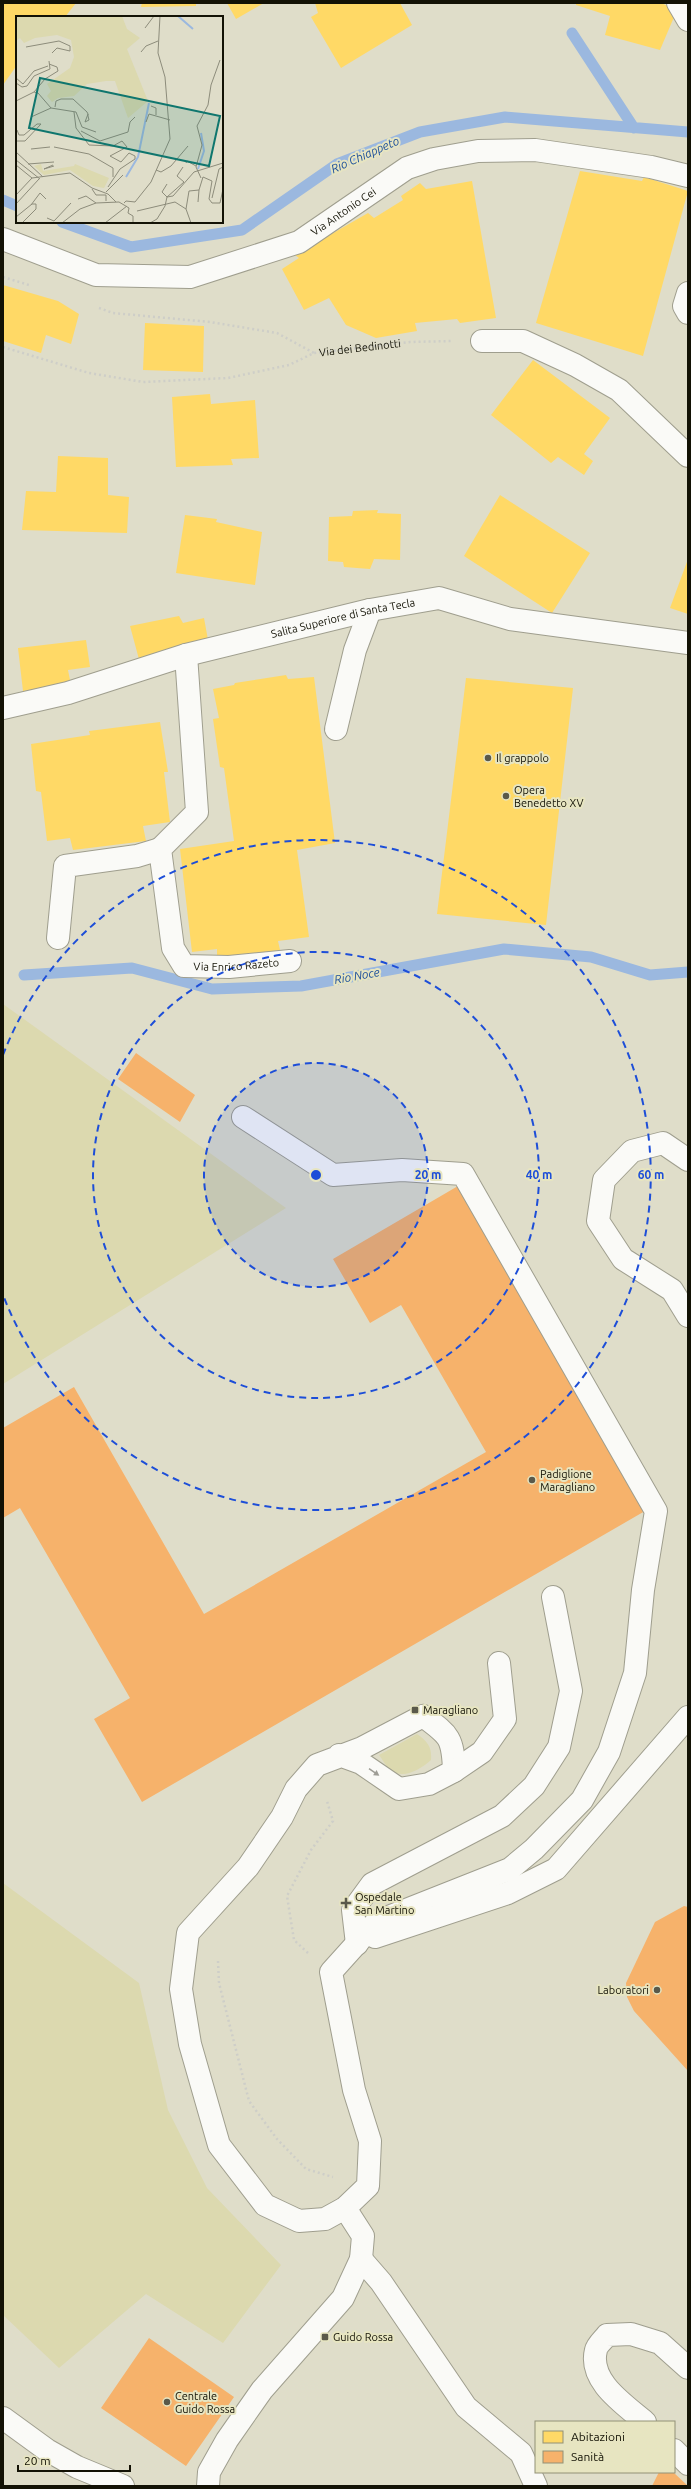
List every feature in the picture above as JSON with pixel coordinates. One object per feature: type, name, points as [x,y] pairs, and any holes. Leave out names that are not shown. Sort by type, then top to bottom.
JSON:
[{"type":"street","points":[[678,3],[688,20]]},
{"type":"street","name":"Via Antonio Cei","points":[[3,239],[96,275],[190,277],[300,242],[407,168],[434,159],[478,151],[535,150],[652,167],[688,176]]},
{"type":"street","points":[[688,293],[684,306],[684,310],[688,313]]},
{"type":"street","points":[[482,341],[523,340],[575,365],[619,390],[688,456]]},
{"type":"street","name":"Salita Superiore di Santa Tecla","points":[[3,708],[68,693],[186,655],[370,610],[439,598],[510,619],[688,643]]},
{"type":"street","points":[[336,729],[354,650],[370,610]]},
{"type":"street","points":[[58,938],[65,866],[137,856],[160,849],[197,812],[186,655]]},
{"type":"street","name":"Via Enrico Razeto","points":[[160,849],[173,948],[184,966],[229,967],[290,961]]},
{"type":"street","points":[[243,1117],[333,1175],[402,1170],[463,1174],[656,1511],[643,1590],[635,1673],[609,1752],[582,1800],[534,1849],[510,1870],[376,1922],[331,1972],[354,2090],[370,2141],[368,2186],[345,2208],[325,2219],[299,2221],[265,2205],[219,2145],[190,2044],[181,1989],[188,1933],[248,1867],[282,1817],[296,1790],[318,1765],[339,1755],[362,1748],[422,1716],[448,1734],[454,1754],[454,1771]]},
{"type":"street","points":[[688,1160],[663,1143],[632,1151],[604,1180],[598,1221],[623,1259],[672,1290],[688,1316]]},
{"type":"street","points":[[357,1944],[353,1910],[372,1884],[502,1816],[534,1786],[559,1747],[571,1691],[552,1597]]},
{"type":"street","points":[[339,1755],[361,1763],[399,1789],[429,1784],[454,1771],[482,1752],[505,1719],[499,1663]]},
{"type":"street","points":[[357,1944],[508,1893],[556,1869],[688,1717]]},
{"type":"street","points":[[208,2486],[209,2472],[228,2440],[262,2390],[343,2298],[362,2259],[363,2236],[345,2208]]},
{"type":"street","points":[[362,2259],[381,2282],[466,2407],[521,2453],[536,2486]]},
{"type":"street","points":[[644,2421],[610,2391],[595,2369],[596,2348],[607,2335],[631,2334],[660,2343],[688,2368]]},
{"type":"street","points":[[3,2418],[47,2450],[77,2467],[123,2486]]},
{"type":"street","points":[[675,2451],[688,2464]]},
{"type":"path","points":[[210,322],[277,333],[314,353]]},
{"type":"path","name":"Via dei Bedinotti","points":[[3,347],[89,373],[143,382],[228,378],[289,365],[314,353],[410,342],[482,341]]},
{"type":"path","points":[[318,1765],[332,1821],[311,1850],[287,1896],[294,1940],[331,1972]]},
{"type":"path","points":[[218,1960],[219,1983],[249,2100],[277,2139],[306,2169]]},
{"type":"shaded area","points":[[3,1004],[286,1208],[3,1384]]},
{"type":"shaded area","points":[[417,1734],[430,1748],[431,1760],[417,1770],[406,1774],[396,1773],[389,1769],[379,1755]]},
{"type":"shaded area","points":[[3,1883],[139,1983],[168,2110],[207,2188],[281,2265],[223,2343],[146,2294],[59,2368],[3,2315]]},
{"type":"building: Abitazioni","points":[[3,3],[76,3],[66,16],[16,16],[16,66],[3,85]]},
{"type":"building: Abitazioni","points":[[142,3],[196,3],[196,6],[141,7]]},
{"type":"building: Abitazioni","points":[[227,3],[264,3],[236,19]]},
{"type":"building: Abitazioni","points":[[315,3],[400,3],[412,25],[341,68],[311,17],[318,13]]},
{"type":"building: Abitazioni","points":[[576,3],[661,3],[677,10],[660,50],[605,35],[610,16],[576,5]]},
{"type":"building: Abitazioni","points":[[580,171],[642,181],[644,177],[688,191],[643,356],[536,323]]},
{"type":"building: Abitazioni","points":[[472,181],[496,318],[460,323],[457,319],[415,323],[417,331],[376,338],[346,325],[329,298],[304,310],[282,269],[299,258],[295,255],[368,213],[374,218],[403,200],[401,196],[420,183],[426,189]]},
{"type":"building: Abitazioni","points":[[3,285],[58,301],[79,314],[71,344],[46,335],[41,353],[3,341]]},
{"type":"building: Abitazioni","points":[[145,323],[204,326],[203,372],[143,370]]},
{"type":"building: Abitazioni","points":[[533,360],[610,418],[584,454],[593,461],[584,475],[558,457],[551,463],[491,415]]},
{"type":"building: Abitazioni","points":[[210,394],[211,404],[255,400],[259,458],[231,459],[233,465],[176,467],[172,397]]},
{"type":"building: Abitazioni","points":[[58,456],[108,458],[108,495],[129,497],[127,533],[22,530],[26,491],[56,492]]},
{"type":"building: Abitazioni","points":[[500,495],[590,553],[552,613],[464,556]]},
{"type":"building: Abitazioni","points":[[378,510],[377,513],[401,514],[400,560],[374,559],[370,569],[344,567],[343,562],[328,561],[329,517],[352,516],[353,511]]},
{"type":"building: Abitazioni","points":[[185,515],[217,519],[216,522],[262,532],[255,585],[176,573]]},
{"type":"building: Abitazioni","points":[[688,559],[688,614],[670,608]]},
{"type":"building: Abitazioni","points":[[179,616],[183,623],[204,618],[208,640],[140,663],[130,626]]},
{"type":"building: Abitazioni","points":[[86,640],[90,667],[68,670],[71,685],[23,691],[18,648]]},
{"type":"building: Abitazioni","points":[[286,675],[288,679],[314,677],[335,843],[297,850],[309,937],[278,941],[280,950],[217,958],[217,949],[192,952],[180,849],[234,841],[224,768],[220,767],[213,719],[219,718],[213,689],[234,685],[235,683]]},
{"type":"building: Abitazioni","name":"Opera Benedetto XV","points":[[466,678],[573,688],[546,925],[437,914]]},
{"type":"building: Abitazioni","points":[[160,722],[168,772],[164,772],[170,822],[143,826],[146,841],[73,850],[70,838],[47,841],[41,792],[36,791],[31,744],[90,735],[89,731]]},
{"type":"building: Sanità","points":[[136,1053],[195,1095],[180,1122],[118,1079]]},
{"type":"building: Sanità","name":"Padiglione Maragliano","points":[[458,1186],[645,1511],[142,1802],[94,1719],[130,1698],[20,1508],[3,1518],[3,1428],[74,1387],[204,1614],[486,1452],[401,1305],[370,1323],[333,1259]]},
{"type":"building: Sanità","name":"Laboratori","points":[[684,1906],[688,1907],[688,2071],[634,2011],[627,1997],[626,1983],[655,1922]]},
{"type":"building: Sanità","name":"Centrale Guido Rossa","points":[[149,2338],[234,2397],[186,2466],[101,2408]]},
{"type":"building: Sanità","points":[[658,2473],[674,2473],[688,2486],[652,2486]]},
{"type":"waterway","points":[[572,33],[634,128]]},
{"type":"waterway","name":"Rio Chiappeto","points":[[65,223],[131,247],[242,230],[337,164],[420,132],[505,117],[688,132]]},
{"type":"waterway","name":"Rio Chiappeto","points":[[3,200],[16,206]]},
{"type":"waterway","name":"Rio Noce","points":[[24,975],[132,968],[212,989],[301,986],[504,949],[591,957],[650,975],[688,972]]},
{"type":"place","name":"Il grappolo","points":[[488,758]]},
{"type":"place","name":"Opera Benedetto XV","points":[[506,796]]},
{"type":"place","name":"Padiglione Maragliano","points":[[532,1480]]},
{"type":"place","name":"Maragliano","points":[[415,1710]]},
{"type":"place","name":"Ospedale San Martino","points":[[346,1903]]},
{"type":"place","name":"Laboratori","points":[[657,1990]]},
{"type":"place","name":"Guido Rossa","points":[[325,2337]]},
{"type":"place","name":"Centrale Guido Rossa","points":[[167,2402]]}]
